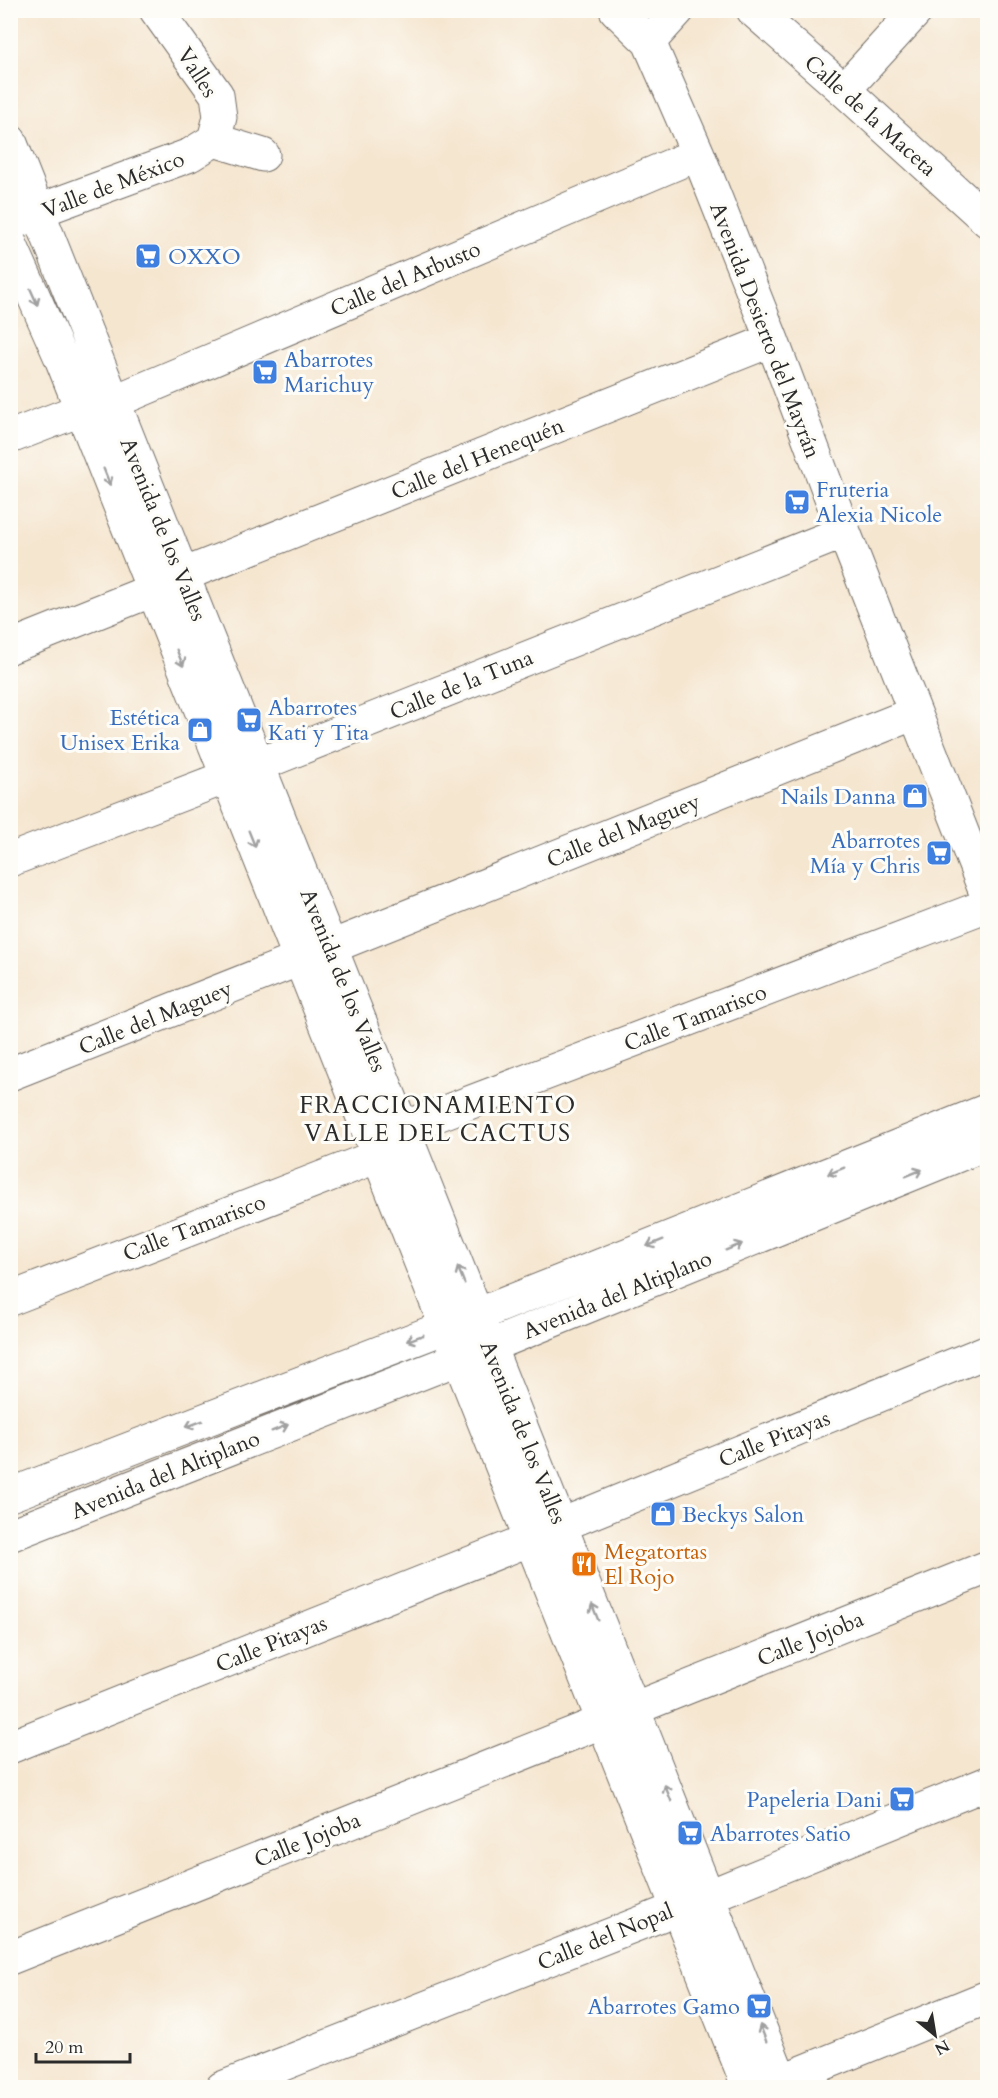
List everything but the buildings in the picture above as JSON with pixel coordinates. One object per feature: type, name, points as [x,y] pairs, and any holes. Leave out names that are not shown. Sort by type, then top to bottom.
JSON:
[{"type":"street","name":"Valles","points":[[156,10],[217,95],[220,117],[214,140]]},
{"type":"street","name":"Avenida Desierto del Mayrán","points":[[616,10],[649,42],[698,154],[987,898]]},
{"type":"street","points":[[649,42],[678,10]]},
{"type":"street","name":"Calle de la Maceta","points":[[753,10],[987,221]]},
{"type":"street","points":[[844,90],[917,10]]},
{"type":"street","points":[[214,140],[263,155]]},
{"type":"street","name":"Valle de México","points":[[24,218],[190,155],[214,140]]},
{"type":"street","name":"Avenida de los Valles","points":[[10,141],[24,218],[93,346],[113,402],[783,2084]]},
{"type":"street","name":"Calle del Arbusto","points":[[113,402],[698,154]]},
{"type":"street","name":"Avenida de los Valles","points":[[10,243],[61,358],[749,2088]]},
{"type":"street","name":"Calle del Henequén","points":[[183,575],[772,340]]},
{"type":"street","points":[[61,358],[93,346]]},
{"type":"street","points":[[10,437],[80,410]]},
{"type":"street","name":"Calle de la Tuna","points":[[10,860],[258,765],[844,532]]},
{"type":"street","points":[[10,647],[153,591]]},
{"type":"street","name":"Calle del Maguey","points":[[331,947],[915,713]]},
{"type":"street","name":"Calle Tamarisco","points":[[403,1128],[987,905]]},
{"type":"street","name":"Calle del Maguey","points":[[10,1074],[300,959]]},
{"type":"street","name":"Avenida del Altiplano","points":[[10,1495],[477,1315],[987,1110]]},
{"type":"street","name":"Avenida del Altiplano","points":[[10,1535],[490,1346],[987,1143]]},
{"type":"street","name":"Calle Tamarisco","points":[[10,1299],[378,1156]]},
{"type":"street","name":"Calle Pitayas","points":[[561,1526],[987,1351]]},
{"type":"street","name":"Calle Pitayas","points":[[10,1747],[531,1539]]},
{"type":"street","name":"Calle Jojoba","points":[[633,1709],[987,1567]]},
{"type":"street","name":"Calle Jojoba","points":[[10,1958],[604,1721]]},
{"type":"street","name":"Calle del Nopal","points":[[222,2088],[987,1784]]},
{"type":"street","points":[[783,2084],[987,1997]]},
{"type":"place","name":"OXXO","points":[[148,256]]},
{"type":"place","name":"Abarrotes Marichuy","points":[[265,372]]},
{"type":"place","name":"Fruteria Alexia Nicole","points":[[797,502]]},
{"type":"place","name":"Abarrotes Kati y Tita","points":[[249,720]]},
{"type":"place","name":"Estética Unisex Erika","points":[[200,730]]},
{"type":"place","name":"Nails Danna","points":[[915,796]]},
{"type":"place","name":"Abarrotes Mía y Chris","points":[[939,853]]},
{"type":"place","name":"Beckys Salon","points":[[663,1514]]},
{"type":"place","name":"Megatortas El Rojo","points":[[584,1564]]},
{"type":"place","name":"Papeleria Dani","points":[[902,1799]]},
{"type":"place","name":"Abarrotes Satio","points":[[690,1833]]},
{"type":"place","name":"Abarrotes Gamo","points":[[759,2006]]},
{"type":"district","name":"FRACCIONAMIENTO VALLE DEL CACTUS","points":[[438,1119]]}]
